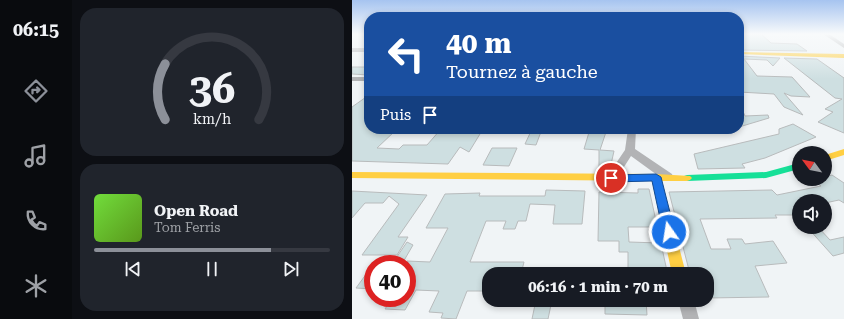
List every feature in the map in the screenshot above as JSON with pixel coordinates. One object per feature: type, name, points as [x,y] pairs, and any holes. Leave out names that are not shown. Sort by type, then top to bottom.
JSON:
[{"type":"main road","points":[[744,53],[844,56]]},
{"type":"main road","points":[[832,156],[844,152]]},
{"type":"main road","points":[[352,175],[706,178],[766,175],[792,168]]},
{"type":"main road","points":[[656,177],[677,267]]},
{"type":"street","points":[[352,50],[364,50]]},
{"type":"street","points":[[352,79],[364,79]]},
{"type":"street","points":[[611,178],[630,150],[632,134]]},
{"type":"street","points":[[630,150],[668,177]]},
{"type":"street","points":[[688,307],[691,319]]},
{"type":"building","points":[[744,49],[804,49],[807,51],[744,50]]},
{"type":"building","points":[[744,56],[780,58],[773,66],[767,60],[744,59]]},
{"type":"building","points":[[784,58],[817,59],[844,78],[844,133],[818,122],[833,112],[825,109],[842,99],[835,98]]},
{"type":"building","points":[[744,59],[757,76],[792,77],[810,97],[791,96],[784,93],[803,115],[784,107],[774,94],[744,92]]},
{"type":"building","points":[[352,67],[364,67],[364,75],[352,74]]},
{"type":"building","points":[[364,99],[364,134],[392,134],[377,148],[399,149],[403,145],[427,145],[437,134],[480,134],[469,152],[460,147],[448,164],[352,161],[352,107]]},
{"type":"building","points":[[744,114],[745,116],[768,115],[769,118],[744,126]]},
{"type":"building","points":[[793,124],[816,137],[765,158],[742,164],[745,168],[698,169],[694,154],[779,134],[779,129]]},
{"type":"building","points":[[530,134],[540,134],[536,145],[525,144]]},
{"type":"building","points":[[588,134],[605,134],[600,150],[614,151],[610,169],[599,168],[599,150],[584,149]]},
{"type":"building","points":[[492,148],[517,148],[509,166],[483,165]]},
{"type":"building","points":[[832,175],[844,183],[844,203],[839,200],[832,202],[832,194],[792,194],[792,215],[775,215],[777,218],[700,219],[711,249],[731,249],[727,239],[742,239],[745,244],[773,241],[787,263],[755,266],[769,297],[714,298],[714,267],[688,267],[669,192],[772,190],[777,195],[821,186],[832,186]]},
{"type":"building","points":[[638,189],[649,189],[666,267],[628,267],[628,252],[619,252],[619,241],[598,241],[599,192],[638,193]],"holes":[[[628,227],[656,227],[659,243],[629,242]]]},
{"type":"building","points":[[546,190],[585,191],[582,224],[553,224],[555,205],[530,204],[526,221],[518,221],[515,229],[503,229],[506,221],[486,221],[470,262],[524,262],[523,267],[482,267],[482,291],[467,291],[456,319],[441,318],[443,313],[429,312],[439,291],[416,290],[416,261],[430,262],[448,228],[426,228],[445,194],[480,193],[479,196],[545,196]]},
{"type":"building","points":[[352,191],[427,195],[398,237],[408,237],[397,255],[362,255],[399,204],[389,196],[383,203],[365,203],[352,218]]},
{"type":"building","points":[[813,234],[824,234],[830,240],[844,237],[844,253],[833,256]]},
{"type":"building","points":[[407,242],[413,245],[407,255],[398,255]]},
{"type":"building","points":[[364,277],[364,288],[356,288]]},
{"type":"building","points":[[386,307],[407,307],[405,310],[385,309]]},
{"type":"building","points":[[535,307],[551,307],[548,319],[532,319]]},
{"type":"building","points":[[605,307],[646,307],[647,315],[605,314]]},
{"type":"traffic: fast","points":[[687,178],[766,175],[792,168]]},
{"type":"traffic: slow","points":[[744,53],[844,56]]},
{"type":"traffic: slow","points":[[832,156],[844,152]]},
{"type":"traffic: slow","points":[[352,175],[687,178]]},
{"type":"traffic: slow","points":[[656,177],[677,267]]},
{"type":"route","points":[[611,178],[656,177],[669,232]]}]
